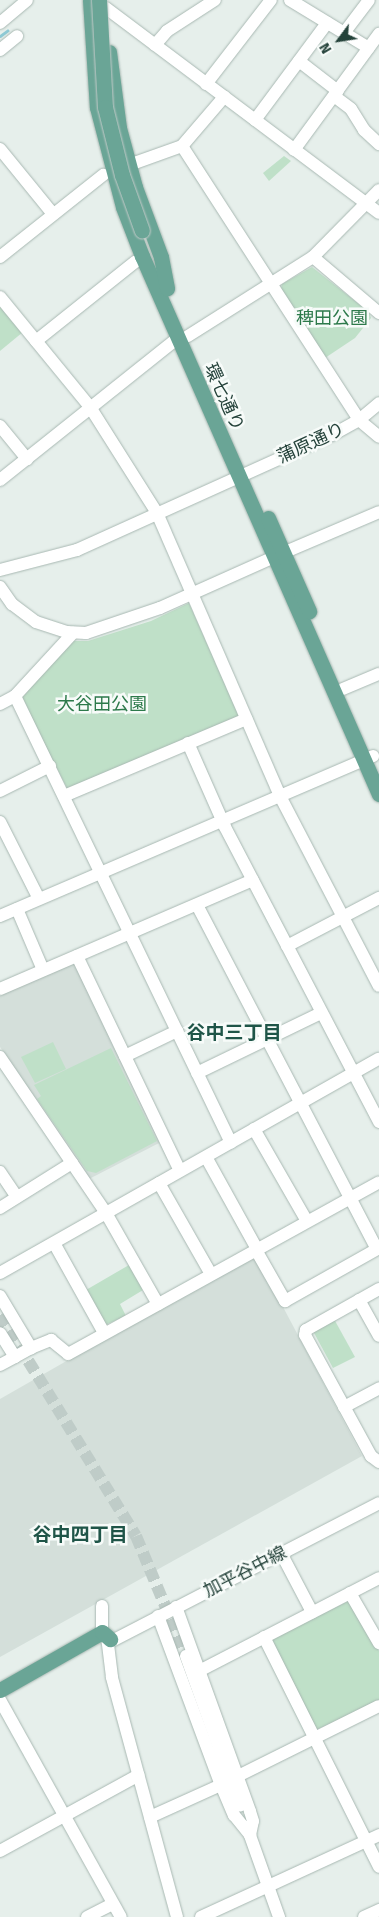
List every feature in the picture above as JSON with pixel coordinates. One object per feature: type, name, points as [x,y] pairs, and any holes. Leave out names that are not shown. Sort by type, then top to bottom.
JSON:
[{"type":"main road","points":[[81,0],[85,80],[103,175],[135,262],[143,276],[162,290]]},
{"type":"main road","name":"環七通り","points":[[90,0],[96,107],[114,179],[368,758],[379,770]]},
{"type":"main road","points":[[102,2],[113,91],[129,165],[161,257],[162,290]]},
{"type":"main road","name":"環七通り","points":[[102,2],[105,107],[138,233]]},
{"type":"main road","name":"環七通り","points":[[278,555],[343,689],[379,794]]},
{"type":"main road","points":[[0,1690],[106,1636]]},
{"type":"street","points":[[0,23],[27,0]]},
{"type":"street","points":[[155,45],[167,31],[215,0]]},
{"type":"street","points":[[206,84],[272,0]]},
{"type":"street","points":[[290,0],[369,48]]},
{"type":"street","points":[[344,33],[369,0]]},
{"type":"street","points":[[102,2],[206,84],[379,213]]},
{"type":"street","points":[[255,120],[327,23]]},
{"type":"street","points":[[294,150],[379,34]]},
{"type":"street","points":[[0,50],[17,36]]},
{"type":"street","points":[[299,62],[351,109],[364,130],[379,144]]},
{"type":"street","points":[[129,165],[182,146],[224,97]]},
{"type":"street","points":[[182,146],[359,420],[379,437]]},
{"type":"street","points":[[0,149],[53,214]]},
{"type":"street","points":[[0,258],[103,175]]},
{"type":"street","points":[[0,480],[90,407],[183,337],[313,257],[379,190]]},
{"type":"street","points":[[366,204],[379,199]]},
{"type":"street","points":[[313,257],[379,313]]},
{"type":"street","points":[[36,341],[135,262]]},
{"type":"street","points":[[0,297],[90,407],[157,514],[280,796],[379,986]]},
{"type":"street","name":"蒲原通り","points":[[0,570],[70,553],[359,420],[379,403]]},
{"type":"street","points":[[0,426],[26,459]]},
{"type":"street","points":[[0,587],[12,604],[36,622],[73,633],[103,628],[191,594],[379,512]]},
{"type":"street","points":[[0,704],[15,696],[73,633]]},
{"type":"street","points":[[343,689],[379,674]]},
{"type":"street","points":[[15,696],[231,1142]]},
{"type":"street","points":[[64,796],[246,719]]},
{"type":"street","points":[[188,743],[222,820],[379,1122]]},
{"type":"street","points":[[0,916],[368,758]]},
{"type":"street","points":[[0,791],[50,766]]},
{"type":"street","points":[[0,822],[39,899]]},
{"type":"street","points":[[0,989],[253,880]]},
{"type":"street","points":[[287,946],[379,898]]},
{"type":"street","points":[[197,904],[378,1249],[285,1301],[206,1157]]},
{"type":"street","points":[[17,909],[43,970]]},
{"type":"street","points":[[77,956],[180,1171]]},
{"type":"street","points":[[197,1073],[321,1013]]},
{"type":"street","points":[[125,1056],[177,1031]]},
{"type":"street","points":[[0,1273],[379,1059]]},
{"type":"street","points":[[1,1061],[106,1213],[158,1304]]},
{"type":"street","points":[[254,1129],[307,1221]]},
{"type":"street","points":[[0,1208],[72,1163]]},
{"type":"street","points":[[0,1172],[17,1197]]},
{"type":"street","points":[[0,1365],[31,1348],[51,1340],[68,1354],[379,1182]]},
{"type":"street","points":[[160,1183],[212,1274]]},
{"type":"street","points":[[54,1243],[104,1333]]},
{"type":"street","points":[[379,1289],[306,1330],[304,1335],[371,1456],[379,1462]]},
{"type":"street","points":[[0,1296],[31,1348]]},
{"type":"street","points":[[359,1300],[379,1336]]},
{"type":"street","points":[[0,1333],[15,1357]]},
{"type":"street","points":[[344,1408],[379,1388]]},
{"type":"street","name":"加平谷中線","points":[[106,1636],[158,1616],[379,1503]]},
{"type":"street","points":[[282,1553],[312,1612]]},
{"type":"street","points":[[201,1670],[379,1578]]},
{"type":"street","points":[[350,1592],[379,1643]]},
{"type":"street","points":[[102,1606],[112,1677],[177,1917]]},
{"type":"street","points":[[176,1607],[201,1670],[253,1821],[250,1835]]},
{"type":"street","points":[[158,1616],[221,1785],[234,1815],[250,1835]]},
{"type":"street","points":[[264,1637],[379,1867]]},
{"type":"street","points":[[186,1656],[279,1917]]},
{"type":"street","points":[[0,1700],[121,1917]]},
{"type":"street","points":[[238,1776],[379,1706]]},
{"type":"street","points":[[0,1851],[139,1775]]},
{"type":"street","points":[[150,1816],[221,1785]]},
{"type":"street","points":[[201,1917],[379,1835]]},
{"type":"street","points":[[87,1917],[114,1904]]},
{"type":"street","points":[[364,1917],[379,1910]]},
{"type":"shaded area","points":[[72,962],[75,964],[161,1142],[89,1179],[0,1047],[0,995]]},
{"type":"shaded area","points":[[252,1255],[256,1256],[362,1456],[0,1657],[0,1399]]},
{"type":"green space","points":[[284,156],[291,161],[269,181],[263,173]]},
{"type":"green space","name":"稗田公園","points":[[312,267],[369,312],[371,318],[355,338],[325,358],[281,289],[282,284]]},
{"type":"green space","points":[[0,305],[23,332],[0,351]]},
{"type":"green space","name":"大谷田公園","points":[[189,603],[239,716],[68,790],[21,699],[70,641],[88,641],[151,621]]},
{"type":"green space","points":[[53,1042],[66,1069],[35,1083],[21,1057]]},
{"type":"green space","points":[[111,1048],[157,1141],[96,1173],[87,1171],[37,1099],[41,1096],[34,1085]]},
{"type":"green space","points":[[129,1265],[143,1290],[120,1304],[126,1316],[105,1325],[86,1290]]},
{"type":"green space","points":[[334,1319],[355,1357],[333,1368],[313,1331]]},
{"type":"green space","points":[[350,1600],[379,1651],[379,1701],[316,1730],[270,1640]]},
{"type":"waterway","points":[[0,36],[7,31]]},
{"type":"tunnel","points":[[0,1315],[136,1536],[186,1656]]},
{"type":"district","name":"谷中三丁目","points":[[234,1033]]},
{"type":"district","name":"谷中四丁目","points":[[80,1535]]}]
